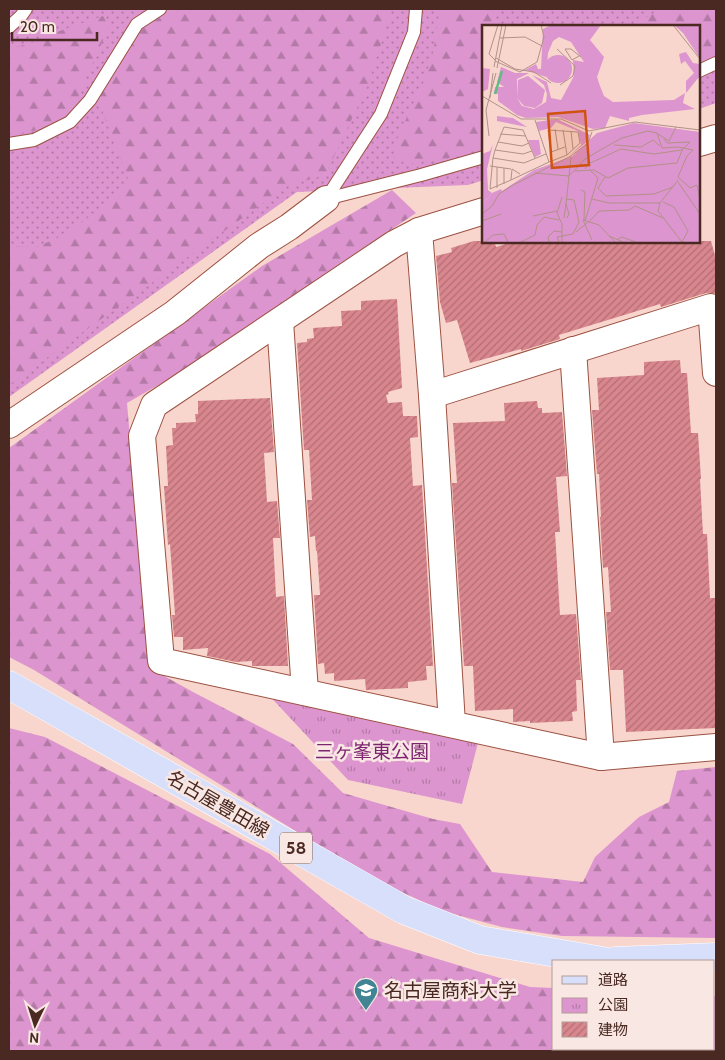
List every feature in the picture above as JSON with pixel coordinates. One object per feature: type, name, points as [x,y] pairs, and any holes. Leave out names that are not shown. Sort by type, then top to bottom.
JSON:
[{"type":"main road","name":"名古屋豊田線","points":[[9,685],[404,910],[480,940],[597,960]]},
{"type":"main road","points":[[640,960],[716,957]]},
{"type":"street","points":[[700,144],[716,138]]},
{"type":"street","points":[[9,425],[174,313],[259,246],[289,227],[326,199]]},
{"type":"street","points":[[482,212],[419,231],[394,244],[154,405],[142,436],[161,661],[601,756],[716,747]]},
{"type":"street","points":[[419,231],[432,395],[452,724]]},
{"type":"street","points":[[432,395],[711,306],[716,373]]},
{"type":"street","points":[[280,321],[305,692]]},
{"type":"street","points":[[574,350],[601,756]]},
{"type":"lane","points":[[9,27],[26,9]]},
{"type":"lane","points":[[9,144],[34,140],[70,122],[90,100],[137,24],[160,9]]},
{"type":"lane","points":[[326,199],[381,114],[414,32],[416,9]]},
{"type":"lane","points":[[700,71],[716,63]]},
{"type":"lane","points":[[326,199],[482,158]]},
{"type":"green space","points":[[9,9],[716,9],[716,103],[700,109],[700,25],[482,25],[482,181],[468,185],[297,192],[9,397]]},
{"type":"green space","points":[[172,9],[392,9],[368,85],[325,175],[287,186],[9,385],[9,246],[37,247],[70,232],[130,184],[103,113],[100,97],[142,29]]},
{"type":"green space","points":[[440,9],[495,9],[496,25],[482,25],[482,148],[454,157],[407,164],[395,158],[393,148],[425,78],[433,53]]},
{"type":"green space","points":[[661,9],[716,9],[716,55],[700,63],[700,25],[634,25]]},
{"type":"green space","points":[[103,16],[109,27],[82,87],[75,108],[43,129],[9,135],[9,49],[31,43]]},
{"type":"green space","points":[[392,190],[416,213],[167,380],[127,403],[148,650],[157,672],[293,744],[343,793],[433,819],[460,824],[492,872],[583,882],[595,857],[639,817],[669,802],[677,771],[716,767],[716,938],[562,936],[502,927],[442,911],[372,878],[34,670],[9,657],[9,448],[262,266]]},
{"type":"green space","name":"三ヶ峯東公園","points":[[264,690],[478,743],[462,804],[348,780]]},
{"type":"green space","points":[[9,728],[45,737],[270,854],[369,938],[530,987],[552,988],[552,1050],[715,1050],[716,996],[716,1051],[9,1051]]},
{"type":"building","points":[[474,241],[494,242],[496,247],[513,242],[711,241],[716,259],[716,293],[706,293],[661,307],[660,304],[559,335],[560,339],[521,351],[521,349],[470,363],[457,320],[446,323],[440,302],[436,256],[452,252],[451,248]]},
{"type":"building","points":[[397,299],[402,388],[388,392],[389,394],[386,395],[388,403],[402,402],[403,416],[417,416],[418,437],[410,438],[413,486],[422,485],[433,666],[426,666],[427,680],[408,682],[408,688],[366,690],[365,679],[334,681],[334,673],[325,674],[324,663],[318,664],[314,595],[320,595],[315,536],[310,537],[307,500],[312,500],[309,450],[304,450],[297,343],[307,342],[307,339],[314,338],[313,328],[342,326],[341,311],[361,310],[361,301]]},
{"type":"building","points":[[680,360],[681,373],[687,373],[691,433],[698,433],[703,534],[707,534],[710,598],[716,598],[716,728],[626,732],[623,670],[610,670],[606,612],[611,612],[608,567],[603,568],[599,474],[597,474],[592,410],[599,410],[597,378],[644,375],[644,362]]},
{"type":"building","points":[[270,398],[274,452],[264,453],[267,502],[277,501],[280,538],[273,538],[276,597],[284,596],[288,666],[252,666],[252,661],[236,662],[207,656],[208,648],[183,650],[183,637],[174,637],[172,615],[175,615],[164,486],[168,486],[166,446],[173,445],[172,428],[176,428],[176,423],[196,422],[195,414],[198,414],[198,401]]},
{"type":"building","points":[[537,401],[538,408],[542,408],[542,413],[562,412],[567,476],[556,477],[560,532],[555,532],[560,615],[576,614],[581,680],[576,680],[577,711],[572,712],[573,721],[530,723],[530,721],[513,722],[513,709],[475,711],[473,666],[464,666],[452,483],[457,483],[453,423],[505,421],[504,403]]},
{"type":"place","name":"名古屋商科大学","points":[[366,1011]]}]
